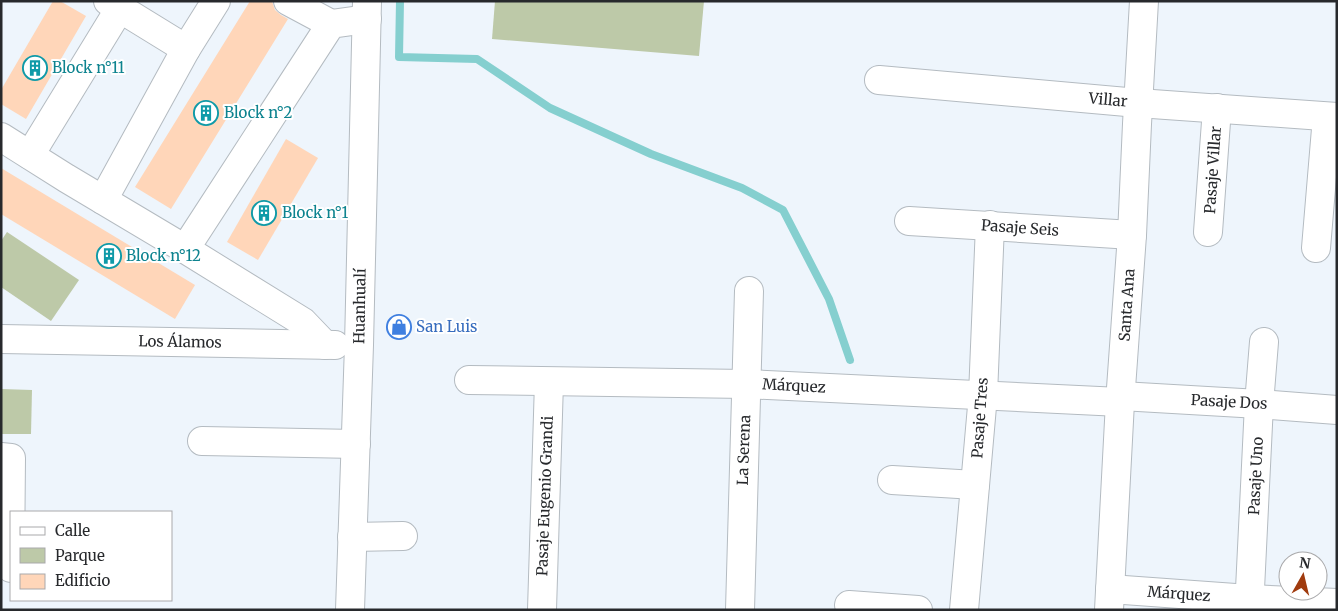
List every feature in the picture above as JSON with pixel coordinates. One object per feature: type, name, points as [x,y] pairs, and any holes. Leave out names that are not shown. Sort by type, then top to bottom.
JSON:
[{"type":"street","points":[[103,200],[186,49],[216,1]]},
{"type":"street","points":[[288,1],[331,24]]},
{"type":"street","name":"Santa Ana","points":[[1110,600],[1144,1]]},
{"type":"street","points":[[30,155],[114,5],[186,49]]},
{"type":"street","points":[[186,249],[331,24],[367,10]]},
{"type":"street","name":"Huanhualí","points":[[350,610],[367,10]]},
{"type":"street","name":"Villar","points":[[879,80],[1138,103],[1332,117]]},
{"type":"street","name":"Pasaje Villar","points":[[1208,232],[1217,108]]},
{"type":"street","points":[[1316,248],[1332,117]]},
{"type":"street","points":[[1,137],[303,322],[325,344]]},
{"type":"street","name":"Pasaje Seis","points":[[909,221],[1132,235]]},
{"type":"street","name":"Pasaje Tres","points":[[964,610],[983,395],[990,226]]},
{"type":"street","name":"La Serena","points":[[740,610],[749,291]]},
{"type":"street","name":"Los Álamos","points":[[1,339],[359,345]]},
{"type":"street","name":"Pasaje Uno","points":[[1249,604],[1264,342]]},
{"type":"street","name":"Márquez","points":[[469,380],[746,384],[1120,399]]},
{"type":"street","name":"Pasaje Eugenio Grandi","points":[[542,610],[549,382]]},
{"type":"street","name":"Pasaje Dos","points":[[1120,399],[1259,404],[1337,410]]},
{"type":"street","points":[[202,441],[356,444]]},
{"type":"street","points":[[1,457],[11,458],[11,511]]},
{"type":"street","points":[[892,480],[975,485]]},
{"type":"street","points":[[352,537],[403,536]]},
{"type":"street","name":"Márquez","points":[[1110,600],[1249,604],[1337,603]]},
{"type":"street","points":[[849,605],[918,610]]},
{"type":"green space","points":[[495,1],[704,1],[699,56],[492,39]]},
{"type":"green space","points":[[7,232],[79,280],[51,321],[1,287],[1,241]]},
{"type":"green space","points":[[1,389],[32,390],[31,434],[1,434]]},
{"type":"building","name":"Block n°11","points":[[53,1],[60,1],[86,16],[26,119],[1,104],[1,90]]},
{"type":"building","name":"Block n°2","points":[[250,1],[272,1],[275,10],[288,19],[171,209],[135,187]]},
{"type":"building","name":"Block n°1","points":[[286,139],[318,158],[258,260],[227,242]]},
{"type":"building","name":"Block n°12","points":[[1,168],[195,285],[175,319],[1,214]]},
{"type":"waterway","points":[[400,1],[399,57],[477,59],[550,108],[651,154],[742,188],[783,210],[829,299],[850,360]]},
{"type":"place","name":"Block n°11","points":[[35,68]]},
{"type":"place","name":"Block n°2","points":[[206,113]]},
{"type":"place","name":"Block n°1","points":[[264,213]]},
{"type":"place","name":"Block n°12","points":[[109,256]]},
{"type":"place","name":"San Luis","points":[[399,327]]}]
